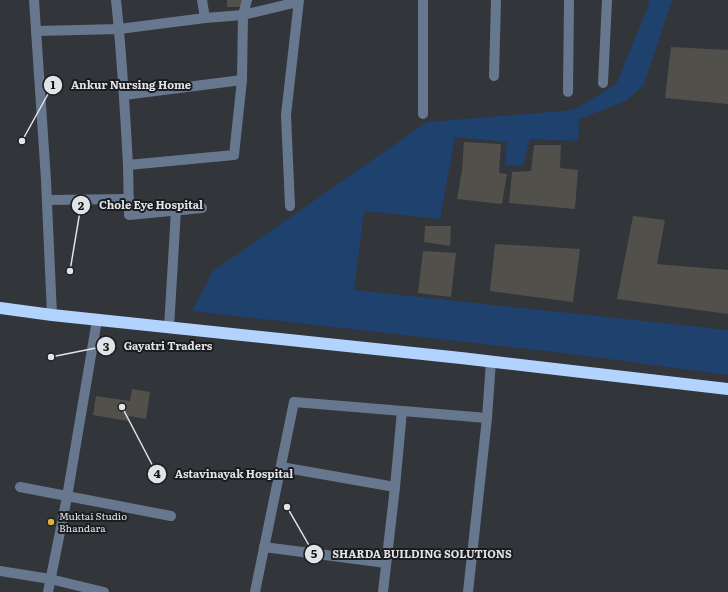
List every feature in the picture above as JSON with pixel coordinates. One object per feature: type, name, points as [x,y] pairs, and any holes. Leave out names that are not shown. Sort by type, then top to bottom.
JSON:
[{"type":"highway","points":[[0,308],[52,316],[491,361],[728,389]]},
{"type":"street","points":[[34,0],[47,200],[52,316]]},
{"type":"street","points":[[116,0],[124,95],[129,215],[202,208]]},
{"type":"street","points":[[202,0],[205,18]]},
{"type":"street","points":[[128,165],[234,155],[242,80],[243,16],[247,0]]},
{"type":"street","points":[[422,0],[423,114]]},
{"type":"street","points":[[494,76],[496,0]]},
{"type":"street","points":[[568,92],[569,0]]},
{"type":"street","points":[[603,83],[607,0]]},
{"type":"street","points":[[36,31],[119,29],[205,18],[243,16],[298,1],[286,115],[290,206]]},
{"type":"street","points":[[124,95],[242,80]]},
{"type":"street","points":[[47,200],[128,199]]},
{"type":"street","points":[[169,328],[176,210]]},
{"type":"street","points":[[48,592],[67,497],[97,320]]},
{"type":"street","points":[[468,592],[487,418],[491,361]]},
{"type":"street","points":[[255,592],[294,402],[487,418]]},
{"type":"street","points":[[383,592],[402,411]]},
{"type":"street","points":[[281,467],[395,487]]},
{"type":"street","points":[[20,487],[171,516]]},
{"type":"street","points":[[264,547],[386,563]]},
{"type":"street","points":[[0,571],[50,579],[104,592]]},
{"type":"shaded area","points":[[649,0],[672,0],[644,84],[626,101],[579,119],[578,141],[530,139],[523,165],[505,165],[507,142],[455,137],[440,219],[364,211],[354,290],[728,330],[728,375],[563,353],[192,311],[213,271],[427,122],[574,110],[616,84],[648,7]]},
{"type":"building","points":[[227,0],[244,0],[244,7],[227,7]]},
{"type":"building","points":[[671,47],[728,50],[728,104],[665,98]]},
{"type":"building","points":[[464,142],[501,144],[499,173],[507,174],[502,204],[457,199],[462,170]]},
{"type":"building","points":[[534,145],[561,145],[560,168],[578,170],[575,209],[509,203],[512,172],[531,171]]},
{"type":"building","points":[[633,216],[665,220],[657,264],[728,270],[728,314],[617,299]]},
{"type":"building","points":[[425,226],[451,226],[450,246],[424,242]]},
{"type":"building","points":[[495,244],[580,249],[573,302],[490,291]]},
{"type":"building","points":[[423,251],[456,253],[451,297],[418,293]]},
{"type":"building","points":[[132,389],[150,392],[146,419],[129,416],[128,421],[93,415],[96,396],[130,401]]},
{"type":"place","name":"Ankur Nursing Home","points":[[22,141]]},
{"type":"place","name":"Chole Eye Hospital","points":[[70,271]]},
{"type":"place","name":"Gayatri Traders","points":[[51,357]]},
{"type":"place","name":"Astavinayak Hospital","points":[[122,407]]},
{"type":"place","name":"SHARDA BUILDING SOLUTIONS","points":[[287,507]]},
{"type":"place","name":"Muktai Studio Bhandara","points":[[51,522]]}]
